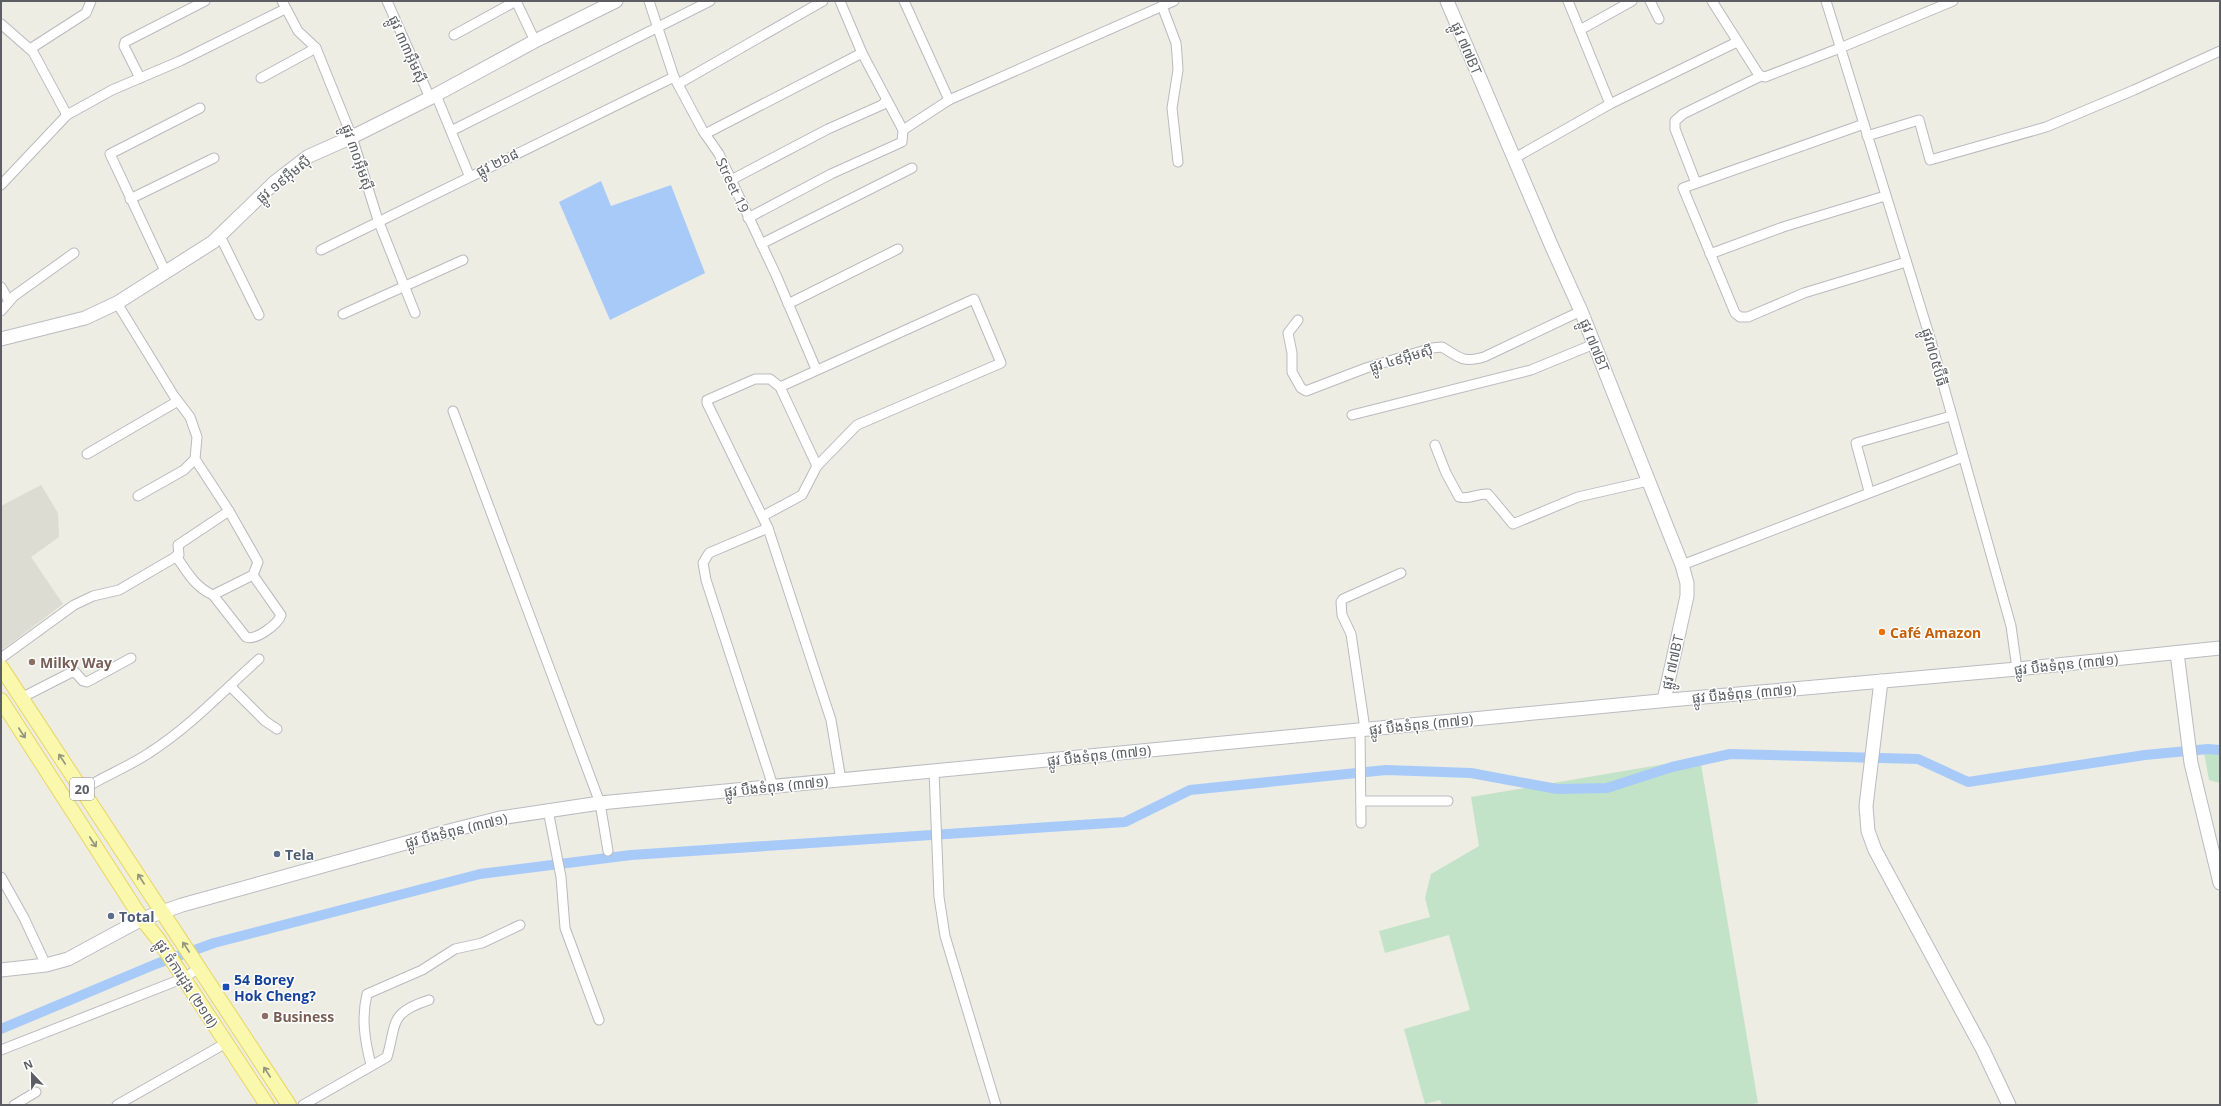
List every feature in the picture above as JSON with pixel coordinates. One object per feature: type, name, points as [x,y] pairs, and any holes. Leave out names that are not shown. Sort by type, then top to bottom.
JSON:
[{"type":"main road","name":"ផ្លូវ ចំការដូង (២១៧)","points":[[1,666],[289,1105]]},
{"type":"main road","name":"ផ្លូវ ចំការដូង (២១៧)","points":[[1,700],[142,919],[158,939],[267,1105]]},
{"type":"street","points":[[30,49],[86,13],[91,1]]},
{"type":"street","points":[[140,78],[124,46],[125,42],[205,1]]},
{"type":"street","name":"ផ្លូវ ៣៣អ៊ឹមស៊ី","points":[[387,1],[451,131],[469,175]]},
{"type":"street","points":[[454,35],[516,1],[535,41]]},
{"type":"street","name":"ផ្លូវ ១៩អ៊ឹមស៊ី","points":[[1,339],[85,318],[117,303],[166,273],[220,236],[275,182],[302,160],[352,137],[433,96],[535,41],[616,1]]},
{"type":"street","name":"Street 19","points":[[649,1],[676,80],[705,134],[719,154],[761,244],[816,369]]},
{"type":"street","points":[[451,131],[710,1]]},
{"type":"street","name":"ផ្លូវ ២៦៨","points":[[321,250],[469,175],[676,80],[823,1]]},
{"type":"street","points":[[748,218],[831,174],[902,142],[903,130],[886,101],[862,53],[840,1]]},
{"type":"street","points":[[904,1],[949,100]]},
{"type":"street","points":[[903,130],[949,100],[1174,1]]},
{"type":"street","name":"ផ្លូវ ៧៧BT","points":[[1447,1],[1513,158],[1581,310],[1682,565],[1687,583],[1687,596],[1664,700]]},
{"type":"street","points":[[1568,1],[1610,104]]},
{"type":"street","points":[[1580,30],[1632,1]]},
{"type":"street","points":[[1650,1],[1659,19]]},
{"type":"street","points":[[1712,1],[1737,42],[1762,76]]},
{"type":"street","name":"ផ្លូវ៧០៥ប៊ីធី","points":[[1826,1],[1885,196],[1931,340],[1951,416],[2011,626],[2017,669]]},
{"type":"street","points":[[1696,183],[1675,129],[1675,121],[1683,114],[1762,76],[1840,48],[1953,1]]},
{"type":"street","points":[[1,185],[67,115],[112,90],[236,34],[283,5]]},
{"type":"street","name":"ផ្លូវ ៣០អ៊ឹមស៊ី","points":[[283,5],[298,31],[316,48],[352,137],[378,220],[406,287],[415,313]]},
{"type":"street","points":[[1162,6],[1176,43],[1178,70],[1172,108],[1178,162]]},
{"type":"street","points":[[1,24],[30,49],[52,84],[67,115]]},
{"type":"street","points":[[1513,158],[1610,104],[1737,42]]},
{"type":"street","points":[[261,78],[316,48]]},
{"type":"street","points":[[1867,136],[1919,120],[1930,160],[2046,127],[2134,90],[2220,51]]},
{"type":"street","points":[[705,134],[862,53]]},
{"type":"street","points":[[731,180],[828,129],[882,105],[886,101]]},
{"type":"street","points":[[166,273],[110,154],[200,108]]},
{"type":"street","points":[[1864,124],[1683,188],[1735,313],[1744,317],[1804,293],[1906,262]]},
{"type":"street","points":[[130,199],[214,158]]},
{"type":"street","points":[[761,244],[912,168]]},
{"type":"street","points":[[1710,254],[1783,227],[1885,196]]},
{"type":"street","points":[[220,236],[259,315]]},
{"type":"street","points":[[788,304],[898,249]]},
{"type":"street","points":[[1,311],[9,301],[45,272],[74,252]]},
{"type":"street","points":[[343,314],[406,287],[463,260]]},
{"type":"street","points":[[1,286],[9,301]]},
{"type":"street","points":[[762,516],[802,495],[817,466],[857,425],[1001,363],[974,299],[816,369],[780,387]]},
{"type":"street","points":[[117,303],[178,401],[190,417],[196,430],[198,444],[195,459],[184,470],[138,496]]},
{"type":"street","name":"ផ្លូវ ៤៩អ៊ឹមស៊ី","points":[[1298,320],[1288,333],[1292,353],[1291,367],[1301,388],[1306,391],[1366,368],[1432,348],[1442,347],[1460,360],[1470,361],[1484,357],[1581,310]]},
{"type":"street","points":[[1352,415],[1531,370],[1594,344]]},
{"type":"street","points":[[817,466],[780,387],[770,378],[763,378],[740,385],[707,400],[707,403],[768,528],[830,720],[841,780]]},
{"type":"street","points":[[87,454],[178,401]]},
{"type":"street","points":[[453,411],[600,803],[608,851]]},
{"type":"street","points":[[1869,491],[1856,443],[1951,416]]},
{"type":"street","points":[[1435,445],[1446,473],[1459,497],[1465,499],[1482,494],[1488,494],[1512,524],[1578,497],[1648,481]]},
{"type":"street","points":[[1682,565],[1869,491],[1963,457]]},
{"type":"street","points":[[195,459],[229,511],[258,560],[253,575],[213,595]]},
{"type":"street","points":[[1,658],[74,605],[93,596],[118,590],[180,554],[178,544],[229,511]]},
{"type":"street","points":[[768,528],[709,553],[703,563],[706,580],[773,786]]},
{"type":"street","points":[[176,556],[192,581],[203,591],[213,595],[246,637],[250,639],[256,637],[280,620],[281,615],[253,575]]},
{"type":"street","points":[[1362,823],[1361,765],[1363,729],[1351,634],[1342,615],[1341,602],[1344,599],[1401,573]]},
{"type":"street","name":"ផ្លូវ បឹងទំពុន (៣៧១)","points":[[1,970],[46,965],[68,959],[142,919],[163,912],[422,837],[500,818],[548,810],[600,803],[773,786],[1664,700],[2017,669],[2220,648]]},
{"type":"street","points":[[2177,653],[2191,763],[2220,883]]},
{"type":"street","points":[[22,698],[70,673],[75,672],[83,681],[87,682],[131,658]]},
{"type":"street","points":[[82,790],[149,753],[200,713],[259,659]]},
{"type":"street","points":[[1881,681],[1874,744],[1868,779],[1866,806],[1868,831],[1875,850],[1983,1050],[2009,1105]]},
{"type":"street","points":[[230,686],[265,721],[277,730]]},
{"type":"street","points":[[934,771],[939,897],[945,936],[996,1105]]},
{"type":"street","points":[[1361,801],[1448,801]]},
{"type":"street","points":[[548,810],[561,877],[565,928],[599,1020]]},
{"type":"street","points":[[1,877],[24,918],[46,965]]},
{"type":"street","points":[[371,1065],[364,1036],[364,1011],[367,994],[422,970],[455,949],[482,944],[520,924]]},
{"type":"street","points":[[1,1050],[182,976],[198,966]]},
{"type":"street","points":[[303,1105],[387,1057],[392,1028],[400,1013],[410,1006],[429,1000]]},
{"type":"street","points":[[117,1105],[226,1043]]},
{"type":"street","points":[[14,1105],[36,1092]]},
{"type":"shaded area","points":[[41,485],[58,513],[59,537],[31,557],[63,604],[2,650],[1,506]]},
{"type":"green space","points":[[2203,747],[2220,748],[2220,783],[2209,780]]},
{"type":"green space","points":[[1700,758],[1758,1103],[1745,1105],[1442,1105],[1440,1100],[1425,1104],[1404,1029],[1470,1010],[1449,935],[1385,953],[1379,931],[1430,917],[1425,898],[1431,874],[1479,846],[1471,797]]},
{"type":"water","points":[[601,181],[611,206],[671,185],[705,273],[610,320],[559,202]]},
{"type":"waterway","points":[[1,1029],[156,964],[214,943],[480,874],[631,855],[1125,822],[1190,790],[1386,770],[1471,773],[1557,789],[1607,788],[1672,767],[1730,754],[1918,759],[1968,782],[2145,755],[2208,749],[2220,750]]},
{"type":"place","name":"Café Amazon","points":[[1882,632]]},
{"type":"place","name":"Milky Way","points":[[32,662]]},
{"type":"place","name":"Tela","points":[[277,854]]},
{"type":"place","name":"Total","points":[[111,916]]},
{"type":"place","name":"54 Borey Hok Cheng?","points":[[226,987]]},
{"type":"place","name":"Business","points":[[265,1016]]}]
